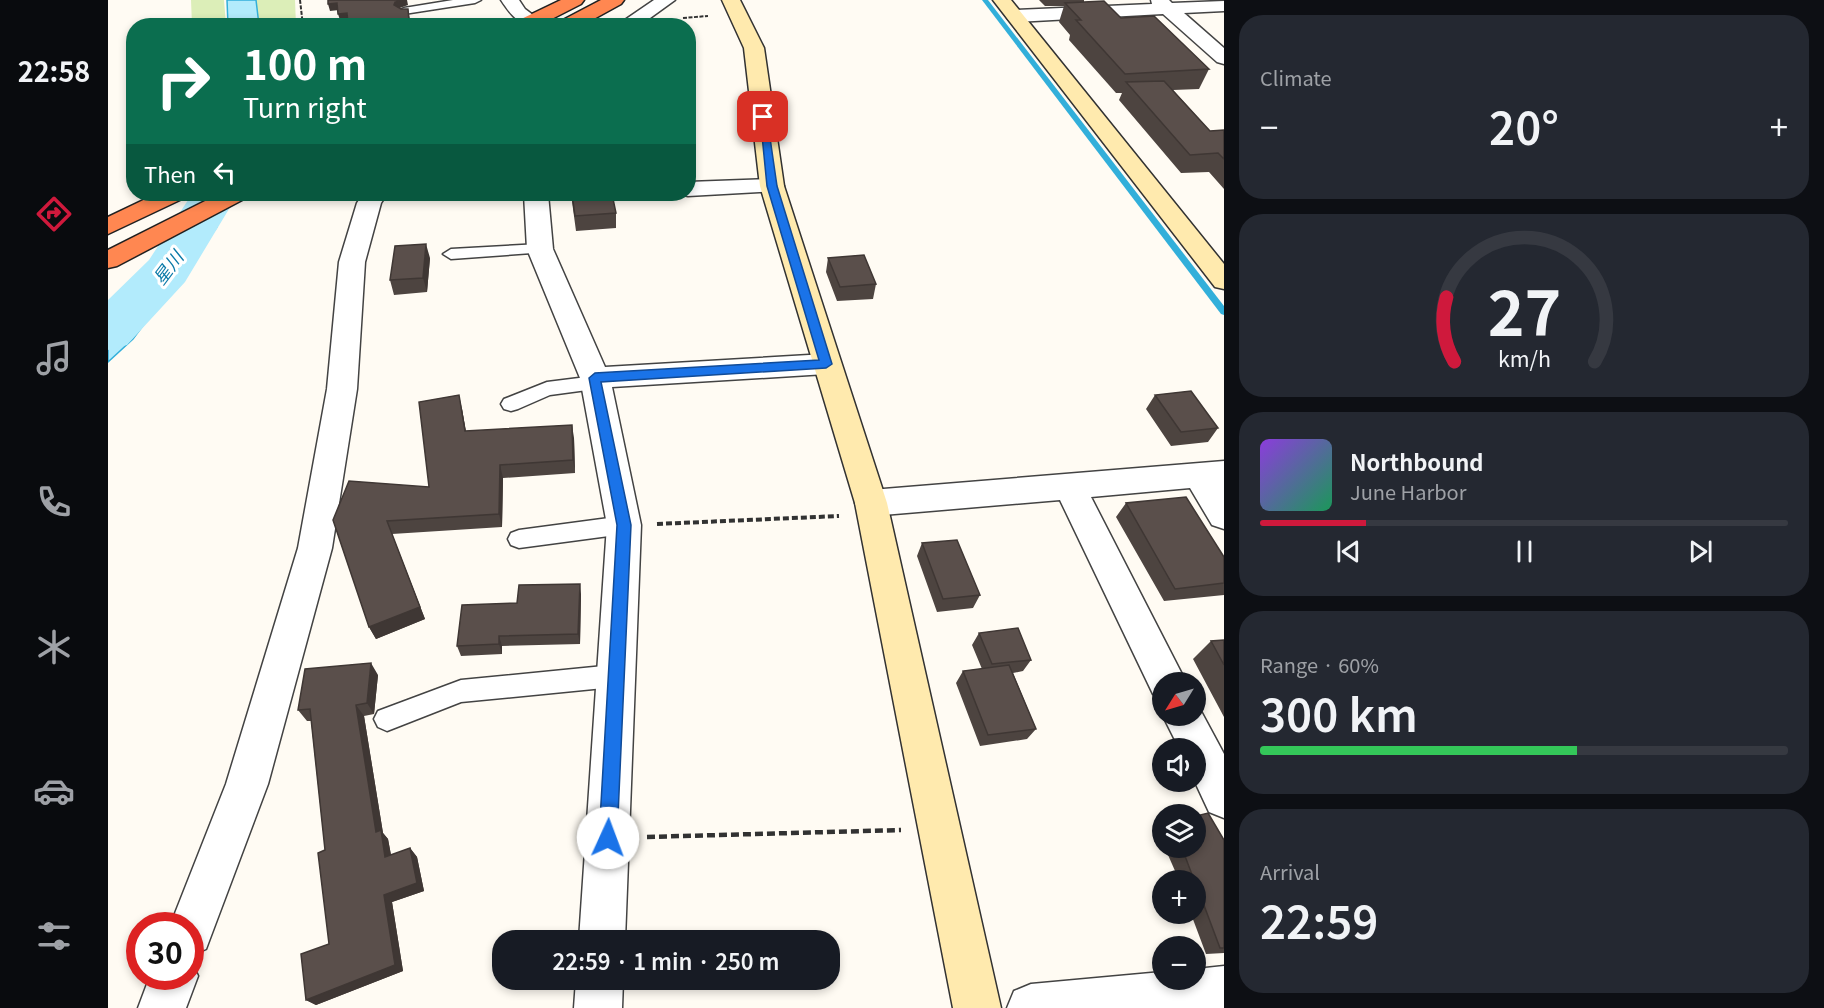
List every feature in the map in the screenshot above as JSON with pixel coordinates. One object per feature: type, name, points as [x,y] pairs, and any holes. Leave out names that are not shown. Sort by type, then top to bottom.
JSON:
[{"type":"highway","points":[[537,18],[575,0]]},
{"type":"highway","points":[[580,18],[615,0]]},
{"type":"highway","points":[[111,237],[164,201]]},
{"type":"highway","points":[[111,237],[187,201]]},
{"type":"highway","points":[[111,237],[216,201]]},
{"type":"street","points":[[510,0],[523,18]]},
{"type":"street","points":[[638,18],[666,0]]},
{"type":"street","points":[[731,0],[754,48],[772,186],[872,509],[977,1008]]},
{"type":"street","points":[[1162,4],[1224,58]]},
{"type":"street","points":[[1009,8],[1162,4],[1224,6]]},
{"type":"street","points":[[1009,8],[1224,281]]},
{"type":"street","points":[[696,189],[772,186]]},
{"type":"street","points":[[198,912],[247,784],[315,548],[342,389],[352,262],[369,201]]},
{"type":"street","points":[[537,201],[540,249],[595,380],[624,525],[614,676],[603,930]]},
{"type":"street","points":[[595,380],[826,364]]},
{"type":"street","points":[[872,509],[1069,485],[1211,474],[1224,516]]},
{"type":"street","points":[[1069,485],[1162,672]]},
{"type":"street","points":[[1189,726],[1224,797]]},
{"type":"street","points":[[162,1008],[169,990]]},
{"type":"street","points":[[598,1008],[599,990]]},
{"type":"street","points":[[1031,1008],[1224,990]]},
{"type":"lane","points":[[404,11],[475,0]]},
{"type":"lane","points":[[451,254],[540,249]]},
{"type":"lane","points":[[511,404],[547,389],[595,380]]},
{"type":"lane","points":[[519,539],[624,525]]},
{"type":"lane","points":[[387,719],[461,691],[614,676]]},
{"type":"path","points":[[300,0],[302,18]]},
{"type":"path","points":[[624,525],[872,509]]},
{"type":"path","points":[[608,838],[939,829]]},
{"type":"green space","points":[[191,0],[224,0],[225,18],[192,18]]},
{"type":"green space","points":[[255,0],[295,0],[296,18],[258,18]]},
{"type":"water","points":[[227,0],[256,0],[258,18],[228,18]]},
{"type":"water","points":[[217,227],[133,339],[108,362],[108,313],[147,264]]},
{"type":"building","points":[[328,0],[402,0],[395,2],[394,5],[401,9],[408,9],[409,18],[348,18],[347,13],[338,14],[337,3],[328,4]]},
{"type":"building","points":[[1104,1],[1121,18],[1154,16],[1209,69],[1125,74],[1076,20],[1081,20],[1065,3]]},
{"type":"building","points":[[1164,81],[1210,131],[1224,130],[1224,159],[1218,153],[1190,155],[1126,82]]},
{"type":"building","points":[[573,201],[613,201],[616,213],[575,216]]},
{"type":"building","points":[[426,244],[423,278],[390,280],[395,246]]},
{"type":"building","points":[[864,255],[876,284],[840,287],[828,258]]},
{"type":"building","points":[[1191,391],[1218,428],[1181,432],[1155,395]]},
{"type":"building","points":[[459,395],[465,431],[572,425],[573,460],[500,465],[499,514],[387,521],[420,607],[369,627],[333,520],[349,481],[429,487],[419,402]]},
{"type":"building","points":[[1186,497],[1224,557],[1224,583],[1175,589],[1126,503]]},
{"type":"building","points":[[957,540],[980,595],[943,599],[922,543]]},
{"type":"building","points":[[580,584],[578,634],[499,636],[499,644],[457,646],[462,605],[517,603],[519,585]]},
{"type":"building","points":[[1018,628],[1031,660],[992,664],[979,633]]},
{"type":"building","points":[[1224,640],[1224,665],[1211,641]]},
{"type":"building","points":[[371,663],[367,703],[356,705],[376,832],[381,830],[385,857],[410,848],[417,883],[384,895],[395,965],[306,1000],[301,954],[329,944],[318,853],[325,850],[310,709],[298,710],[305,669]]},
{"type":"building","points":[[1009,665],[1036,729],[988,735],[963,671]]},
{"type":"building","points":[[1208,813],[1224,840],[1224,948],[1220,948],[1206,911],[1206,870],[1190,870],[1186,858],[1206,858],[1206,814]]},
{"type":"waterway","points":[[985,0],[1224,312]]},
{"type":"waterway","name":"星川","points":[[108,332],[167,271],[211,201]]},
{"type":"route","points":[[608,838],[614,676],[624,525],[595,378],[826,364],[772,186],[763,117]]}]
